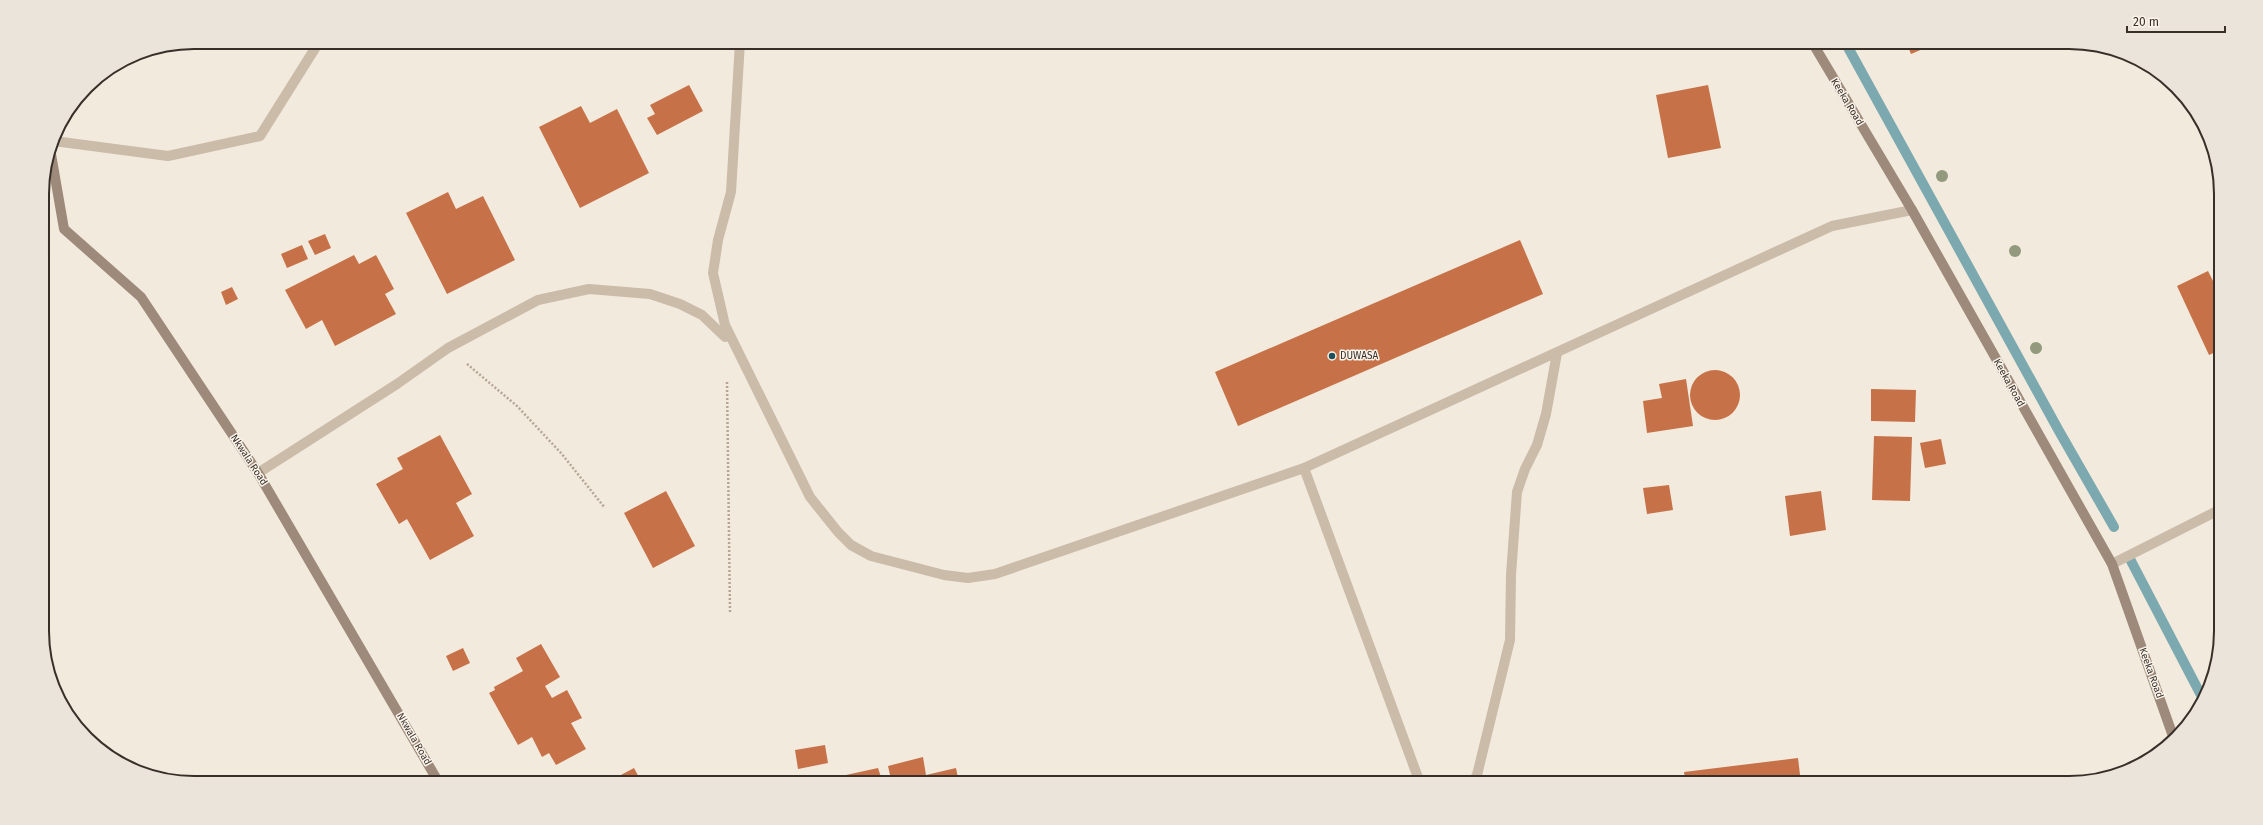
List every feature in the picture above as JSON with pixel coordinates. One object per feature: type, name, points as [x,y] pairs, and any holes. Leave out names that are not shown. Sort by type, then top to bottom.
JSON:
[{"type":"street","points":[[59,142],[168,156],[260,136],[315,49]]},
{"type":"street","points":[[740,49],[731,192],[718,240],[713,273],[725,325],[810,497],[838,532],[851,545],[871,556],[944,575],[968,578],[995,574],[1304,468],[1558,353],[1832,226],[1912,210]]},
{"type":"street","name":"Keeka Road","points":[[1816,49],[1912,210],[2112,564],[2172,732]]},
{"type":"street","name":"Nkwala Road","points":[[53,163],[64,229],[141,297],[258,473],[435,776]]},
{"type":"street","points":[[258,473],[397,384],[448,348],[538,300],[589,289],[650,294],[680,304],[702,315],[726,337]]},
{"type":"street","points":[[1476,776],[1510,640],[1511,575],[1517,492],[1525,469],[1537,445],[1546,414],[1558,353]]},
{"type":"street","points":[[1304,468],[1417,776]]},
{"type":"street","points":[[2112,564],[2214,513]]},
{"type":"path","points":[[448,348],[517,406],[562,453],[605,508]]},
{"type":"path","points":[[726,377],[730,612]]},
{"type":"building","points":[[1909,49],[1923,49],[1911,54]]},
{"type":"building","points":[[689,85],[703,111],[657,135],[647,118],[655,114],[650,105]]},
{"type":"building","points":[[1708,85],[1721,148],[1668,158],[1656,95]]},
{"type":"building","points":[[581,106],[590,123],[617,109],[649,173],[580,208],[539,127]]},
{"type":"building","points":[[448,192],[456,209],[483,196],[515,260],[447,294],[406,213]]},
{"type":"building","points":[[325,234],[331,248],[315,255],[308,241]]},
{"type":"building","points":[[1520,240],[1543,294],[1238,426],[1215,372]]},
{"type":"building","points":[[302,245],[308,259],[287,268],[281,254]]},
{"type":"building","points":[[354,255],[359,264],[376,255],[394,289],[385,294],[396,314],[335,346],[322,320],[306,329],[285,290]]},
{"type":"building","points":[[2208,271],[2214,283],[2214,353],[2209,355],[2177,286]]},
{"type":"building","points":[[232,287],[238,299],[226,305],[221,292]]},
{"type":"building","points":[[1710,370],[1720,370],[1733,377],[1740,390],[1740,400],[1733,413],[1720,420],[1710,420],[1701,416],[1694,409],[1690,400],[1690,390],[1694,381],[1701,374]]},
{"type":"building","points":[[1686,379],[1693,426],[1647,433],[1643,401],[1662,398],[1659,384]]},
{"type":"building","points":[[1871,389],[1916,390],[1915,422],[1871,421]]},
{"type":"building","points":[[440,435],[472,494],[456,503],[474,536],[430,560],[407,519],[399,524],[376,484],[403,469],[397,458]]},
{"type":"building","points":[[1874,436],[1912,437],[1910,501],[1872,500]]},
{"type":"building","points":[[1941,439],[1946,464],[1925,468],[1920,443]]},
{"type":"building","points":[[1669,485],[1673,510],[1647,514],[1643,488]]},
{"type":"building","points":[[666,491],[695,546],[653,568],[624,513]]},
{"type":"building","points":[[1821,491],[1826,530],[1790,536],[1785,496]]},
{"type":"building","points":[[541,644],[560,677],[545,686],[552,698],[567,690],[582,718],[571,723],[586,749],[556,765],[549,753],[542,757],[532,737],[518,745],[489,693],[495,690],[494,687],[523,671],[516,658]]},
{"type":"building","points":[[463,648],[470,663],[453,671],[446,656]]},
{"type":"building","points":[[825,745],[828,763],[798,769],[795,750]]},
{"type":"building","points":[[923,757],[926,775],[956,768],[958,776],[886,776],[890,775],[888,766]]},
{"type":"building","points":[[1798,758],[1800,776],[1685,776],[1684,772]]},
{"type":"building","points":[[634,768],[638,776],[619,776]]},
{"type":"building","points":[[878,768],[881,776],[846,775]]},
{"type":"waterway","points":[[1849,49],[2059,431],[2114,527]]},
{"type":"waterway","points":[[2130,559],[2200,693]]},
{"type":"place","name":"DUWASA","points":[[1332,356]]}]
